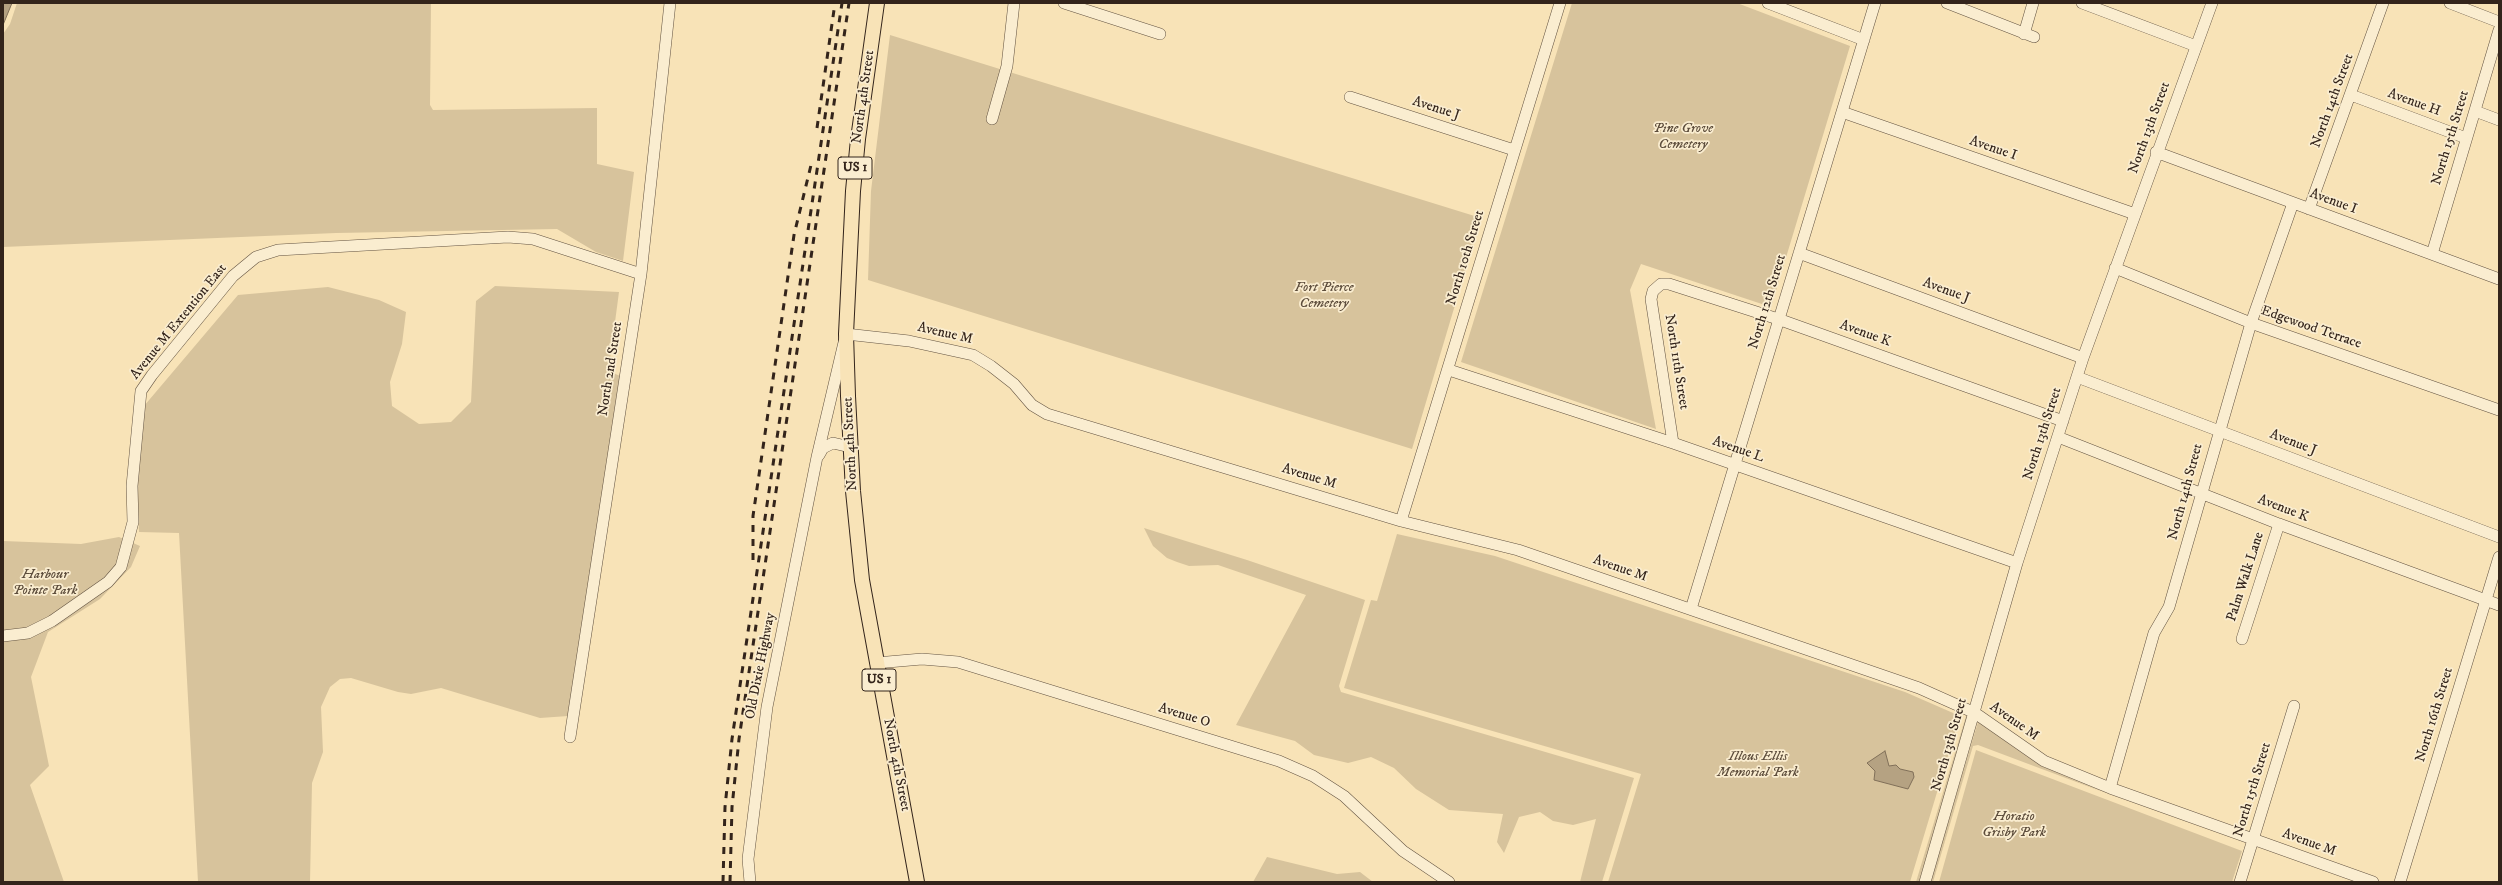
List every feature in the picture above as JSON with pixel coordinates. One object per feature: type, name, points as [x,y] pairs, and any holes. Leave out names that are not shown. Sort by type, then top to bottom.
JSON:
[{"type":"main road","name":"North 4th Street","points":[[877,3],[857,147],[846,334],[850,447],[862,580],[876,664],[917,882]]},
{"type":"street","name":"North 2nd Street","points":[[570,737],[641,274],[670,3]]},
{"type":"street","points":[[992,119],[1007,66],[1014,3]]},
{"type":"street","points":[[1064,3],[1160,34]]},
{"type":"street","name":"North 10th Street","points":[[1400,521],[1449,370],[1514,150],[1560,3]]},
{"type":"street","points":[[1768,3],[1864,40]]},
{"type":"street","name":"North 12th Street","points":[[1691,609],[1736,465],[1778,320],[1875,3]]},
{"type":"street","points":[[1947,3],[2029,35],[2034,3]]},
{"type":"street","points":[[2082,3],[2196,46]]},
{"type":"street","name":"North 13th Street","points":[[1925,882],[1975,713],[2017,563],[2083,358],[2156,152],[2212,3]]},
{"type":"street","name":"North 14th Street","points":[[2309,209],[2383,3]]},
{"type":"street","points":[[2450,3],[2499,22]]},
{"type":"street","name":"North 15th Street","points":[[2432,254],[2499,30]]},
{"type":"street","name":"Avenue H","points":[[2351,95],[2466,138]]},
{"type":"street","name":"Avenue J","points":[[1350,97],[1514,150]]},
{"type":"street","points":[[2475,111],[2499,120]]},
{"type":"street","name":"Avenue I","points":[[1842,112],[2135,214]]},
{"type":"street","name":"Avenue I","points":[[2156,152],[2499,279]]},
{"type":"street","name":"North 14th Street","points":[[2110,788],[2154,633],[2166,615],[2203,494],[2218,431],[2251,323],[2293,203]]},
{"type":"street","name":"Avenue M Extention East","points":[[3,636],[28,633],[52,621],[108,582],[121,567],[133,522],[132,486],[141,391],[152,375],[234,276],[256,257],[278,250],[508,236],[533,239],[641,274]]},
{"type":"street","name":"Avenue J","points":[[1799,253],[2083,358]]},
{"type":"street","name":"Edgewood Terrace","points":[[2115,268],[2251,323],[2499,410]]},
{"type":"street","name":"Avenue K","points":[[1656,287],[1669,284],[1778,320],[2063,421]]},
{"type":"street","name":"North 11th Street","points":[[1656,287],[1651,299],[1673,443]]},
{"type":"street","name":"Old Dixie Highway","points":[[750,882],[748,859],[767,707],[817,457],[846,334]]},
{"type":"street","name":"Avenue M","points":[[846,334],[909,341],[973,355],[991,366],[1014,384],[1032,405],[1048,414],[1400,521],[1518,550],[1919,688],[1975,713],[2044,761],[2110,788],[2372,882]]},
{"type":"street","name":"Avenue L","points":[[1449,370],[1673,443],[2017,563]]},
{"type":"street","name":"Avenue J","points":[[2077,377],[2499,537]]},
{"type":"street","name":"Avenue K","points":[[2058,437],[2279,524],[2499,605]]},
{"type":"street","points":[[817,457],[827,445],[833,443],[850,447]]},
{"type":"street","name":"Palm Walk Lane","points":[[2242,639],[2279,524]]},
{"type":"street","name":"North 16th Street","points":[[2400,882],[2499,558]]},
{"type":"street","name":"Avenue O","points":[[876,664],[922,659],[958,662],[1279,761],[1313,776],[1344,796],[1403,851],[1449,882]]},
{"type":"street","name":"North 15th Street","points":[[2240,882],[2294,706]]},
{"type":"green space","points":[[17,3],[431,3],[430,105],[433,110],[597,108],[597,164],[634,172],[623,261],[596,252],[557,229],[336,233],[3,247],[3,34],[10,24]]},
{"type":"green space","name":"Pine Grove Cemetery","points":[[1572,3],[1737,3],[1850,46],[1771,307],[1641,264],[1630,290],[1656,429],[1461,362]]},
{"type":"green space","name":"Fort Pierce Cemetery","points":[[890,35],[1481,218],[1412,449],[868,280],[871,191]]},
{"type":"green space","points":[[495,286],[619,292],[609,367],[611,372],[620,376],[568,716],[540,718],[441,688],[411,694],[398,692],[351,678],[340,679],[330,687],[321,707],[323,752],[312,783],[310,882],[198,882],[179,533],[139,532],[137,485],[144,406],[238,295],[328,287],[379,300],[406,312],[402,344],[390,382],[392,406],[419,424],[451,422],[471,402],[476,301]]},
{"type":"green space","points":[[1144,528],[1247,560],[1365,600],[1339,686],[1341,692],[1634,778],[1602,882],[1580,882],[1596,819],[1573,825],[1553,821],[1540,812],[1519,817],[1504,853],[1497,842],[1503,814],[1449,810],[1416,789],[1394,768],[1371,757],[1348,763],[1314,755],[1295,741],[1236,725],[1306,595],[1218,565],[1189,566],[1167,558],[1153,546]]},
{"type":"green space","name":"Illous Ellis Memorial Park","points":[[1397,534],[1495,556],[1905,692],[1960,716],[1910,882],[1608,882],[1641,774],[1344,688],[1371,600],[1377,601]]},
{"type":"green space","name":"Harbour Pointe Park","points":[[119,537],[140,546],[131,567],[100,599],[48,632],[31,677],[49,766],[30,785],[64,882],[3,882],[3,541],[81,544]]},
{"type":"green space","points":[[1966,716],[1968,717],[1919,882],[1916,882]]},
{"type":"green space","points":[[1978,722],[2041,766],[2103,792],[1978,745],[1973,746],[1933,882],[1930,882]]},
{"type":"green space","name":"Horatio Grisby Park","points":[[1976,750],[2242,851],[2232,882],[1939,882]]},
{"type":"green space","points":[[1267,857],[1337,874],[1360,872],[1373,882],[1253,882]]},
{"type":"shaded area","points":[[3,3],[12,3],[3,25]]},
{"type":"shaded area","points":[[1885,751],[1889,766],[1896,765],[1900,769],[1913,772],[1914,777],[1908,789],[1874,780],[1875,771],[1867,763]]},
{"type":"railway","points":[[817,128],[835,3]]},
{"type":"railway","points":[[723,882],[725,807],[732,739],[842,3]]},
{"type":"railway","points":[[730,882],[732,807],[739,739],[849,3]]},
{"type":"railway","points":[[753,560],[753,516],[794,235],[812,161]]}]
